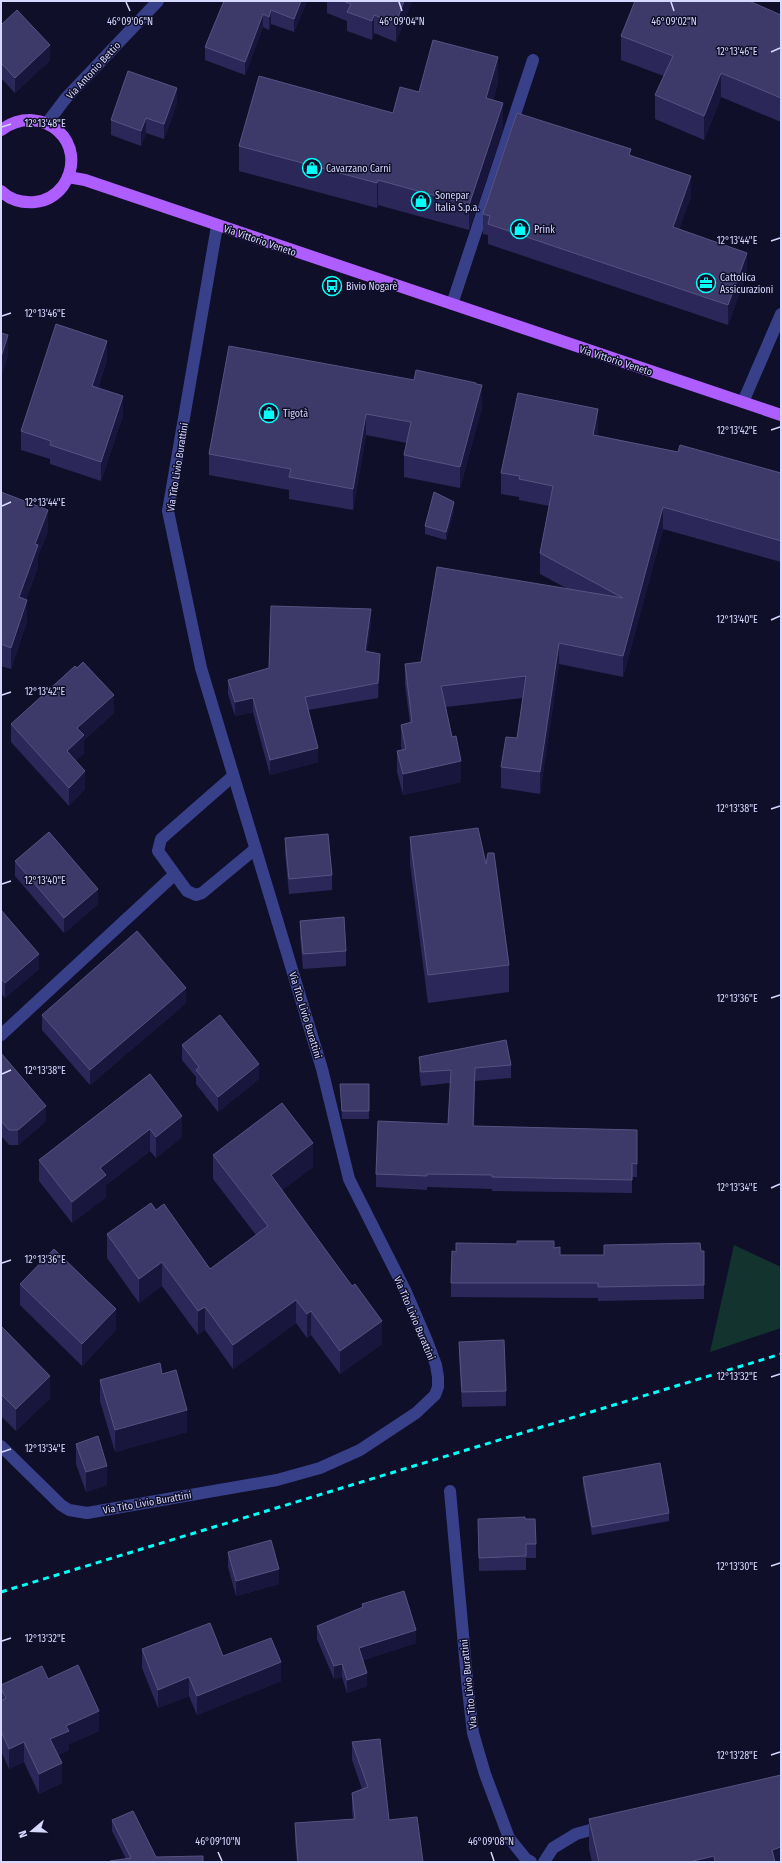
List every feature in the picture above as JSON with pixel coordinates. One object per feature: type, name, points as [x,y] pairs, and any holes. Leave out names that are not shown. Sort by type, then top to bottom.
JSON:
[{"type":"main road","points":[[1,130],[10,124],[22,120],[35,119],[47,123],[60,133],[68,146],[71,161],[68,177],[58,192],[42,202],[23,203],[3,196]]},
{"type":"main road","name":"Via Vittorio Veneto","points":[[68,177],[85,180],[217,226],[781,415]]},
{"type":"street","name":"Via Antonio Bettio","points":[[47,123],[66,98],[158,1]]},
{"type":"street","points":[[452,304],[533,60]]},
{"type":"street","name":"Via Tito Livio Burattini","points":[[1,1446],[61,1506],[69,1510],[88,1513],[277,1480],[320,1468],[360,1450],[416,1413],[435,1395],[438,1377],[427,1341],[406,1292],[349,1179],[322,1069],[201,668],[168,511],[217,226]]},
{"type":"street","points":[[743,402],[781,314]]},
{"type":"street","points":[[233,776],[159,843],[159,855],[189,893],[199,895],[255,849]]},
{"type":"street","points":[[1,1035],[174,875]]},
{"type":"street","name":"Via Tito Livio Burattini","points":[[450,1491],[473,1733],[485,1774],[509,1838],[526,1859],[531,1862]]},
{"type":"street","points":[[544,1862],[553,1848],[576,1834],[614,1823]]},
{"type":"green space","points":[[734,1245],[781,1267],[781,1328],[710,1352]]},
{"type":"building","points":[[224,1],[301,1],[294,19],[271,10],[269,17],[263,14],[245,62],[205,47]]},
{"type":"building","points":[[343,1],[404,1],[396,23],[374,15],[372,21],[347,12],[351,4]]},
{"type":"building","points":[[635,1],[749,1],[781,15],[781,98],[721,73],[704,116],[655,95],[673,56],[621,36]]},
{"type":"building","points":[[17,10],[50,45],[15,78],[1,63],[1,25]]},
{"type":"building","points":[[433,40],[498,57],[486,98],[503,103],[469,205],[378,180],[377,183],[239,146],[259,76],[393,113],[400,87],[419,92]]},
{"type":"building","points":[[128,71],[177,88],[164,124],[146,118],[141,131],[111,120]]},
{"type":"building","points":[[517,113],[631,149],[629,155],[691,176],[673,227],[747,253],[728,305],[488,224],[490,216],[483,214]]},
{"type":"building","points":[[56,324],[107,341],[92,386],[123,396],[101,462],[50,445],[51,441],[21,431]]},
{"type":"building","points":[[1,333],[8,335],[1,357]]},
{"type":"building","points":[[229,346],[414,380],[416,370],[482,385],[460,467],[404,455],[411,422],[366,414],[353,489],[289,477],[291,469],[209,454]]},
{"type":"building","points":[[518,393],[598,409],[593,435],[678,452],[680,445],[781,473],[781,541],[663,507],[623,656],[559,643],[540,772],[501,767],[506,737],[517,738],[526,676],[441,686],[452,737],[456,736],[461,761],[403,774],[397,751],[406,749],[401,725],[412,722],[405,664],[421,662],[437,567],[623,598],[540,553],[553,486],[519,479],[520,476],[501,473]]},
{"type":"building","points":[[1,492],[48,510],[35,544],[38,545],[19,597],[27,600],[11,648],[1,644]]},
{"type":"building","points":[[434,492],[454,502],[446,532],[425,526]]},
{"type":"building","points":[[271,606],[371,609],[365,651],[380,654],[378,683],[305,697],[318,748],[270,760],[253,698],[235,702],[228,680],[269,668]]},
{"type":"building","points":[[83,662],[114,695],[77,728],[84,735],[67,751],[85,771],[69,788],[11,724],[75,666],[77,668]]},
{"type":"building","points":[[478,828],[486,864],[488,853],[494,853],[509,965],[428,975],[410,837]]},
{"type":"building","points":[[49,832],[98,889],[64,918],[15,861]]},
{"type":"building","points":[[328,834],[332,875],[289,879],[285,838]]},
{"type":"building","points":[[1,910],[39,954],[5,983],[1,978]]},
{"type":"building","points":[[344,917],[346,951],[303,954],[300,921]]},
{"type":"building","points":[[137,931],[186,988],[90,1070],[42,1015]]},
{"type":"building","points":[[220,1015],[259,1064],[218,1097],[196,1070],[199,1067],[182,1045]]},
{"type":"building","points":[[506,1040],[511,1065],[475,1068],[473,1126],[637,1130],[637,1164],[632,1163],[632,1180],[492,1177],[492,1175],[427,1174],[427,1176],[376,1174],[378,1121],[448,1124],[451,1070],[421,1072],[419,1057]]},
{"type":"building","points":[[1,1053],[46,1106],[18,1130],[9,1130],[1,1121]]},
{"type":"building","points":[[150,1074],[182,1116],[156,1137],[150,1129],[100,1168],[106,1175],[72,1202],[39,1160]]},
{"type":"building","points":[[340,1084],[369,1084],[369,1111],[342,1111]]},
{"type":"building","points":[[282,1103],[313,1143],[271,1175],[352,1286],[355,1284],[382,1321],[340,1351],[311,1311],[307,1314],[296,1300],[233,1345],[205,1307],[198,1311],[162,1262],[139,1279],[107,1234],[151,1203],[156,1210],[164,1204],[210,1269],[268,1226],[213,1155]]},
{"type":"building","points":[[517,1241],[554,1241],[554,1248],[560,1247],[560,1255],[604,1255],[604,1245],[700,1243],[701,1251],[704,1251],[704,1285],[598,1287],[598,1283],[451,1283],[452,1251],[456,1252],[456,1243],[517,1244]]},
{"type":"building","points":[[54,1249],[116,1309],[82,1344],[20,1284]]},
{"type":"building","points":[[1,1326],[50,1376],[16,1409],[1,1394]]},
{"type":"building","points":[[504,1340],[506,1391],[462,1392],[459,1342]]},
{"type":"building","points":[[160,1363],[162,1374],[176,1370],[187,1410],[115,1430],[100,1380]]},
{"type":"building","points":[[98,1436],[107,1466],[86,1472],[76,1444]]},
{"type":"building","points":[[660,1463],[669,1513],[592,1527],[583,1477]]},
{"type":"building","points":[[525,1517],[525,1519],[535,1519],[536,1544],[526,1544],[526,1556],[479,1558],[478,1519]]},
{"type":"building","points":[[271,1540],[279,1569],[236,1581],[228,1552]]},
{"type":"building","points":[[404,1591],[416,1630],[359,1648],[367,1673],[347,1680],[342,1664],[334,1666],[317,1626],[363,1607],[362,1604]]},
{"type":"building","points":[[210,1623],[223,1656],[271,1638],[281,1662],[197,1696],[189,1677],[158,1690],[142,1649]]},
{"type":"building","points":[[78,1665],[99,1711],[66,1726],[69,1731],[50,1739],[62,1763],[39,1774],[24,1742],[9,1749],[1,1731],[1,1701],[6,1698],[1,1689],[1,1685],[42,1666],[48,1679]]},
{"type":"building","points":[[380,1739],[389,1820],[417,1817],[423,1862],[298,1862],[295,1823],[355,1819],[352,1793],[368,1787],[352,1742]]},
{"type":"building","points":[[781,1775],[781,1847],[772,1850],[775,1862],[715,1862],[714,1856],[689,1862],[599,1862],[589,1819]]},
{"type":"building","points":[[133,1811],[156,1857],[203,1856],[203,1862],[110,1862],[131,1858],[112,1820]]},
{"type":"railway","points":[[1,1592],[781,1354]]},
{"type":"place","name":"Cavarzano Carni","points":[[312,168]]},
{"type":"place","name":"Sonepar Italia S.p.a.","points":[[421,201]]},
{"type":"place","name":"Prink","points":[[520,229]]},
{"type":"place","name":"Cattolica Assicurazioni","points":[[706,283]]},
{"type":"place","name":"Bivio Nogarè","points":[[332,286]]},
{"type":"place","name":"Tigotà","points":[[269,413]]}]
